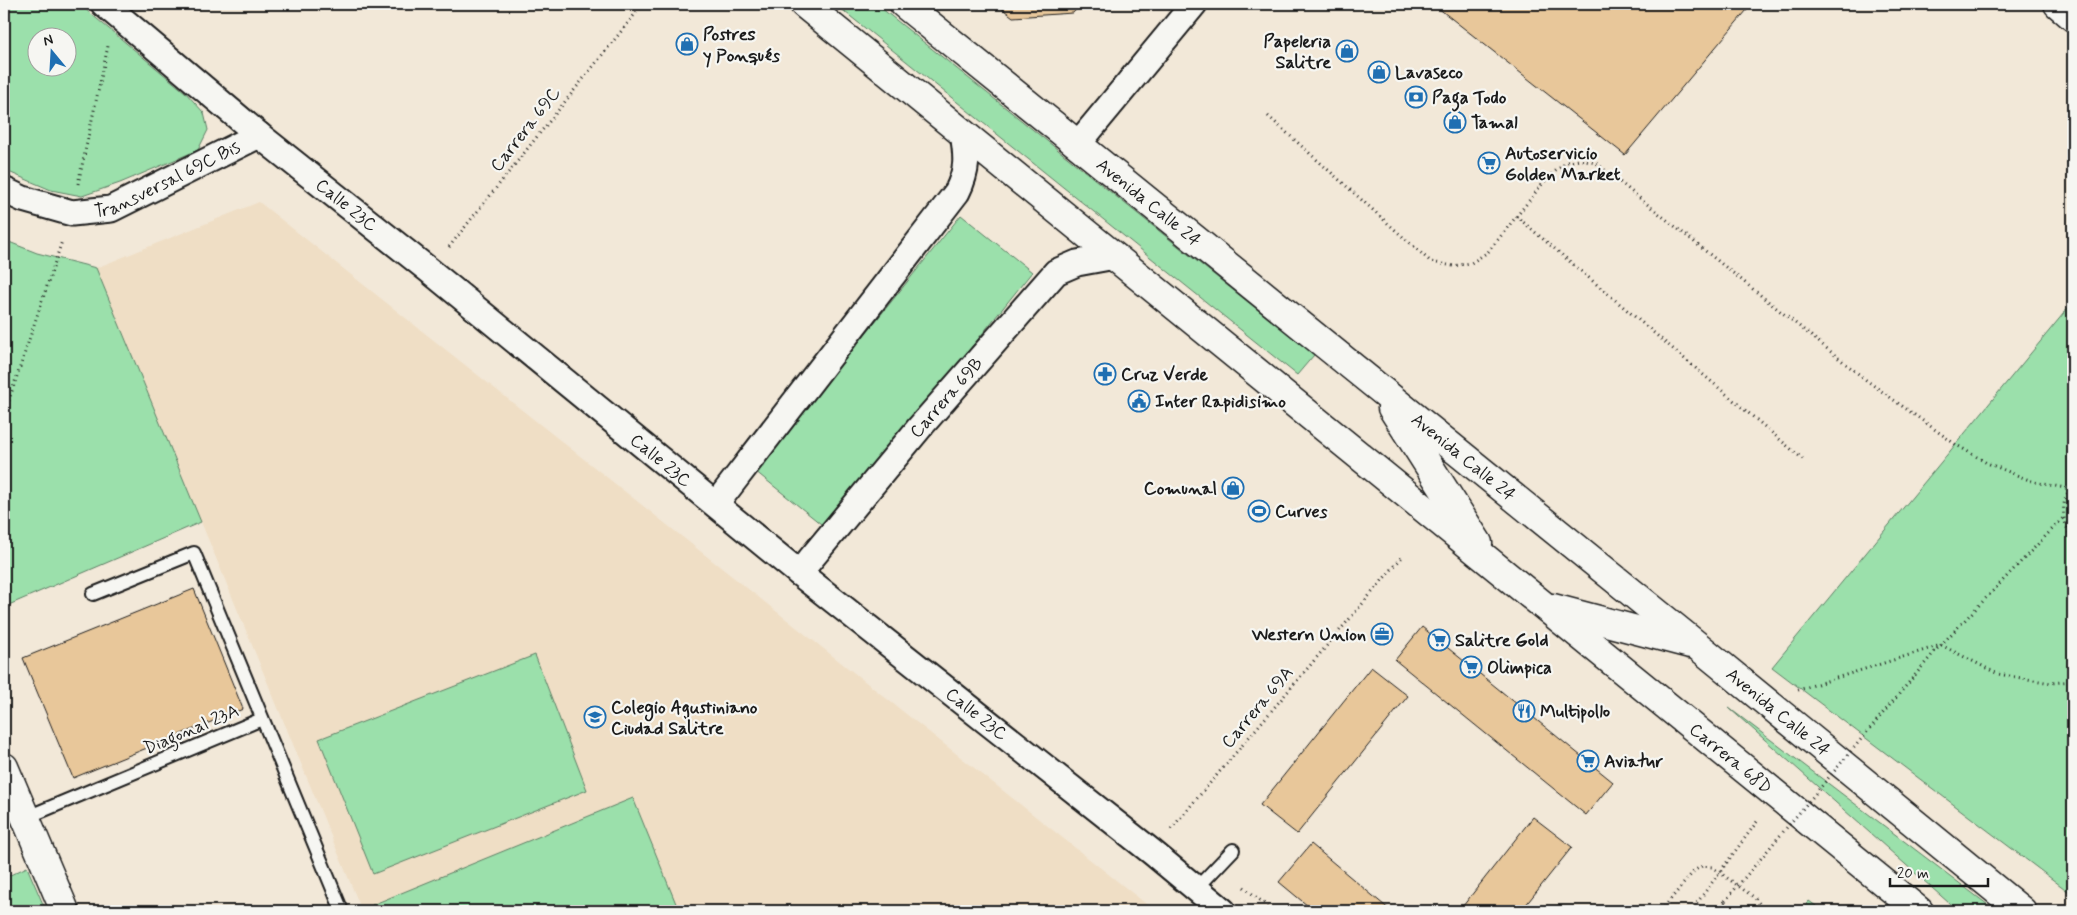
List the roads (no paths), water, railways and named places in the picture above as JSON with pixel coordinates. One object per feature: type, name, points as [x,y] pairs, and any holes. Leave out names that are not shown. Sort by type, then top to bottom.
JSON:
[{"type":"main road","points":[[804,4],[1543,606],[1698,646]]},
{"type":"main road","name":"Avenida Calle 24","points":[[904,4],[1380,388],[2022,911]]},
{"type":"main road","points":[[2058,4],[2073,17]]},
{"type":"main road","points":[[1380,388],[1490,562]]},
{"type":"main road","name":"Carrera 68D","points":[[1543,606],[1919,911]]},
{"type":"main road","points":[[4,767],[66,911]]},
{"type":"street","points":[[1078,144],[1194,4]]},
{"type":"street","name":"Calle 23C","points":[[110,9],[259,135],[799,573],[1152,852],[1223,911]]},
{"type":"street","points":[[716,504],[957,192],[965,176],[966,156],[963,133]]},
{"type":"street","name":"Transversal 69C Bis","points":[[4,190],[23,200],[72,213],[111,209],[259,135]]},
{"type":"street","name":"Carrera 69B","points":[[799,573],[920,427],[1056,272],[1077,263],[1115,256]]},
{"type":"lane","points":[[93,594],[194,554],[262,719]]},
{"type":"lane","name":"Diagonal 23A","points":[[26,818],[262,719],[342,911]]},
{"type":"lane","points":[[1196,889],[1233,850]]},
{"type":"place","name":"Postres y Ponqués","points":[[687,44]]},
{"type":"place","name":"Papeleria Salitre","points":[[1347,51]]},
{"type":"place","name":"Lavaseco","points":[[1379,72]]},
{"type":"place","name":"Paga Todo","points":[[1416,97]]},
{"type":"place","name":"Tamal","points":[[1455,122]]},
{"type":"place","name":"Autoservicio Golden Market","points":[[1489,163]]},
{"type":"place","name":"Cruz Verde","points":[[1105,374]]},
{"type":"place","name":"Inter Rapidisimo","points":[[1139,401]]},
{"type":"place","name":"Comunal","points":[[1233,488]]},
{"type":"place","name":"Curves","points":[[1259,511]]},
{"type":"place","name":"Western Union","points":[[1382,634]]},
{"type":"place","name":"Salitre Gold","points":[[1439,640]]},
{"type":"place","name":"Olimpica","points":[[1471,667]]},
{"type":"place","name":"Multipollo","points":[[1524,711]]},
{"type":"place","name":"Colegio Agustiniano Ciudad Salitre","points":[[595,717]]},
{"type":"place","name":"Aviatur","points":[[1588,761]]}]
